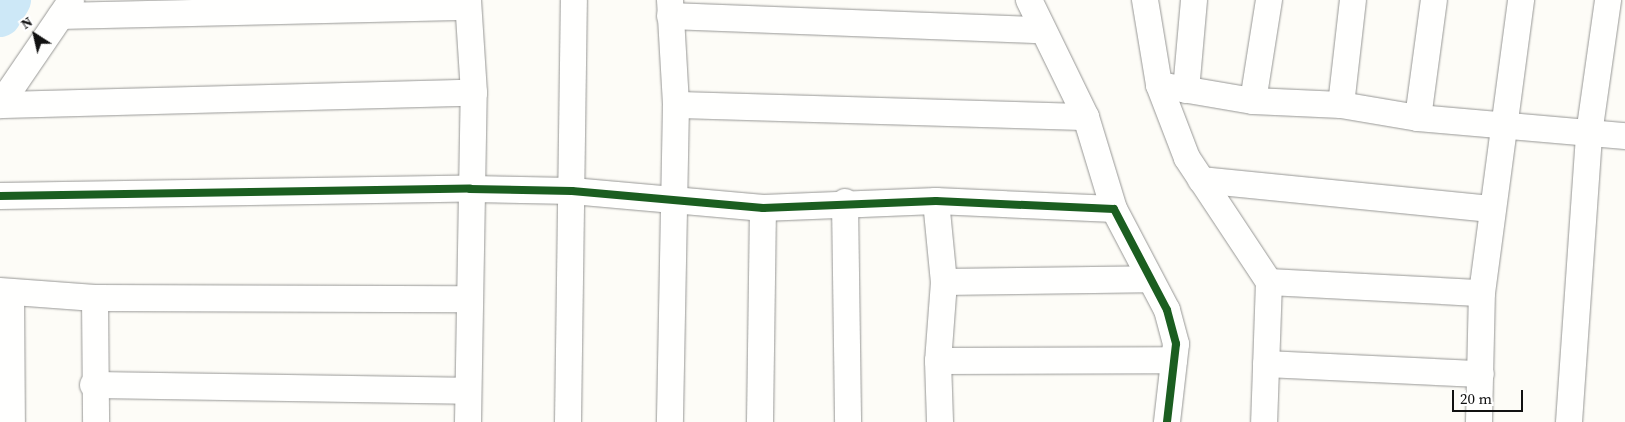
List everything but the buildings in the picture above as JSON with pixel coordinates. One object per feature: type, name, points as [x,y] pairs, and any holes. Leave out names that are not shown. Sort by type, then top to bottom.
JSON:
[{"type":"street","points":[[568,422],[574,0]]},
{"type":"street","points":[[1029,0],[1041,30],[1086,117],[1114,209],[1149,279],[1167,310],[1176,344],[1167,422]]},
{"type":"street","points":[[1145,0],[1159,85],[1187,158],[1269,282],[1264,422]]},
{"type":"street","points":[[1186,90],[1194,0]]},
{"type":"street","points":[[1253,101],[1268,0]]},
{"type":"street","points":[[1341,105],[1353,0]]},
{"type":"street","points":[[1418,118],[1434,0]]},
{"type":"street","points":[[1479,422],[1482,293],[1491,209],[1505,127],[1521,0]]},
{"type":"street","points":[[1568,422],[1589,134],[1608,0]]},
{"type":"street","points":[[0,105],[66,8],[468,3],[474,93],[470,189],[468,422]]},
{"type":"street","points":[[670,422],[676,105],[670,8],[1041,30]]},
{"type":"street","points":[[1159,85],[1253,101],[1341,105],[1418,118],[1625,136]]},
{"type":"street","points":[[0,105],[474,93]]},
{"type":"street","points":[[676,105],[1086,117]]},
{"type":"street","points":[[1201,180],[1491,209]]},
{"type":"street","points":[[0,196],[470,189],[572,191],[763,208],[845,202],[936,201],[1114,209]]},
{"type":"street","points":[[936,201],[944,282],[938,361],[940,422]]},
{"type":"street","points":[[845,202],[848,422]]},
{"type":"street","points":[[760,422],[763,208]]},
{"type":"street","points":[[944,282],[1149,279]]},
{"type":"street","points":[[1269,282],[1482,293]]},
{"type":"street","points":[[12,422],[5,292],[95,298],[468,299]]},
{"type":"street","points":[[95,298],[93,385],[96,422]]},
{"type":"street","points":[[938,361],[1174,360]]},
{"type":"street","points":[[1266,364],[1481,374]]},
{"type":"street","points":[[93,385],[467,391]]},
{"type":"waterway","points":[[0,16],[10,0]]},
{"type":"cycle path","points":[[0,196],[470,189],[572,191],[763,208],[936,201],[1114,209],[1167,310],[1176,344],[1167,422]]}]
